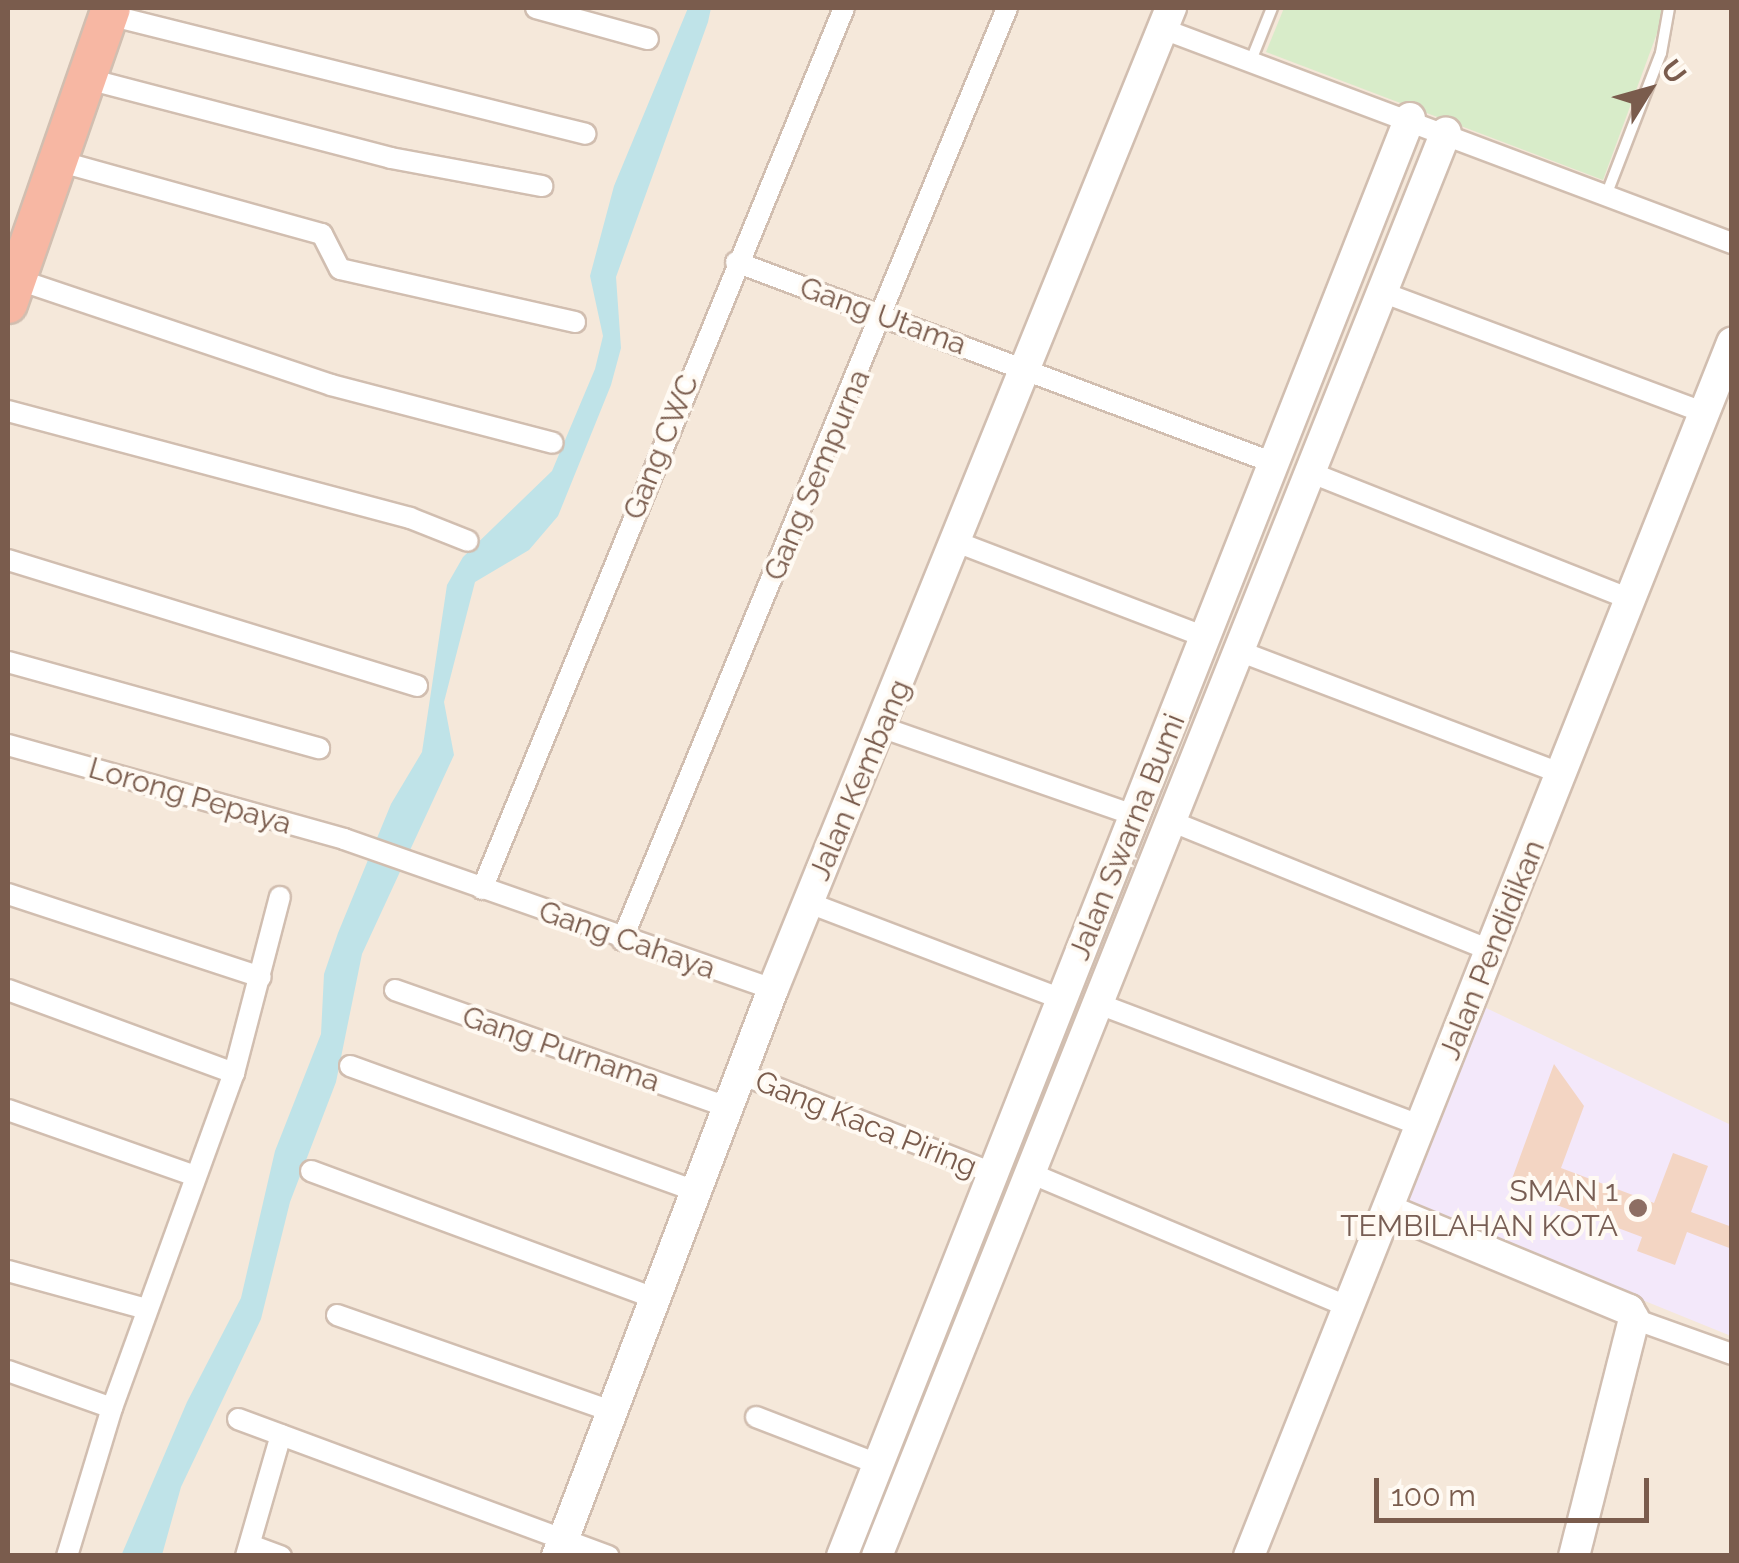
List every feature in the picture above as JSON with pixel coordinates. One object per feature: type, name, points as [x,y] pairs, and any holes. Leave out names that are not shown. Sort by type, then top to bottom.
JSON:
[{"type":"highway","points":[[13,279],[110,11]]},
{"type":"street","points":[[536,8],[570,12],[648,38]]},
{"type":"street","name":"Gang CWC","points":[[482,889],[736,262],[844,8]]},
{"type":"street","name":"Gang Sempurna","points":[[622,940],[884,317],[1007,8]]},
{"type":"street","points":[[110,11],[585,134]]},
{"type":"street","points":[[1167,18],[1252,58],[1732,243]]},
{"type":"street","name":"Jalan Kembang","points":[[560,1547],[609,1410],[773,990],[959,543],[1167,18]]},
{"type":"street","points":[[88,78],[391,158],[542,186]]},
{"type":"street","name":"Jalan Swarna Bumi","points":[[842,1556],[1410,118]]},
{"type":"street","name":"Jalan Swarna Bumi","points":[[877,1556],[1181,786],[1446,132]]},
{"type":"street","points":[[58,160],[322,234],[340,269],[575,322]]},
{"type":"street","name":"Gang Utama","points":[[736,262],[1274,463]]},
{"type":"street","points":[[13,279],[331,385],[553,443]]},
{"type":"street","points":[[1379,291],[1702,412]]},
{"type":"street","name":"Jalan Pendidikan","points":[[1250,1556],[1494,951],[1732,343]]},
{"type":"street","points":[[1310,373],[1342,386]]},
{"type":"street","points":[[8,411],[410,518],[468,541]]},
{"type":"street","points":[[1309,472],[1632,600]]},
{"type":"street","points":[[959,543],[1205,637]]},
{"type":"street","points":[[8,560],[417,686]]},
{"type":"street","points":[[1236,650],[1562,774]]},
{"type":"street","points":[[8,662],[318,748]]},
{"type":"street","points":[[881,727],[1136,816]]},
{"type":"street","name":"Lorong Pepaya","points":[[8,745],[407,861]]},
{"type":"street","points":[[1152,775],[1181,786]]},
{"type":"street","points":[[1168,820],[1494,951]]},
{"type":"street","name":"Gang Cahaya","points":[[407,861],[622,940],[773,990]]},
{"type":"street","points":[[8,894],[261,977]]},
{"type":"street","points":[[67,1556],[146,1309],[234,1074],[280,897]]},
{"type":"street","points":[[809,903],[1062,999]]},
{"type":"street","points":[[8,990],[234,1074]]},
{"type":"street","name":"Gang Purnama","points":[[395,990],[727,1108]]},
{"type":"street","points":[[1096,1003],[1421,1126]]},
{"type":"street","points":[[350,1066],[695,1191]]},
{"type":"street","name":"Gang Kaca Piring","points":[[741,1074],[992,1174]]},
{"type":"street","points":[[8,1110],[193,1175]]},
{"type":"street","points":[[1010,1124],[1043,1136]]},
{"type":"street","points":[[311,1171],[655,1298]]},
{"type":"street","points":[[1030,1173],[1348,1307]]},
{"type":"street","points":[[1388,1210],[1623,1306],[1634,1318],[1732,1354]]},
{"type":"street","points":[[8,1271],[146,1309]]},
{"type":"street","points":[[336,1315],[609,1410]]},
{"type":"street","points":[[1574,1556],[1634,1318]]},
{"type":"street","points":[[8,1372],[112,1408]]},
{"type":"street","points":[[756,1417],[878,1464]]},
{"type":"street","points":[[238,1419],[560,1547],[608,1556]]},
{"type":"street","points":[[281,1435],[248,1550],[281,1556]]},
{"type":"lane","points":[[1252,58],[1272,8]]},
{"type":"lane","points":[[1607,193],[1660,53],[1669,8]]},
{"type":"shaded area","points":[[8,8],[1731,8],[1731,1555],[8,1555]]},
{"type":"shaded area","points":[[1482,1006],[1731,1125],[1731,1336],[1406,1204]]},
{"type":"green space","points":[[1284,8],[1662,8],[1663,17],[1603,180],[1266,52]]},
{"type":"water","points":[[688,8],[711,8],[616,277],[621,348],[611,385],[558,516],[529,550],[475,582],[444,702],[454,755],[362,954],[336,1082],[290,1202],[261,1319],[181,1487],[162,1555],[121,1556],[187,1402],[241,1298],[275,1151],[321,1034],[324,974],[391,804],[422,752],[447,585],[463,557],[552,471],[595,369],[603,336],[590,276],[614,186]]},
{"type":"building","points":[[1554,1064],[1584,1106],[1561,1168],[1654,1203],[1673,1153],[1708,1166],[1691,1212],[1732,1227],[1732,1249],[1687,1232],[1675,1265],[1637,1251],[1642,1237],[1509,1187]]},
{"type":"place","name":"SMAN 1 TEMBILAHAN KOTA","points":[[1638,1208]]}]
